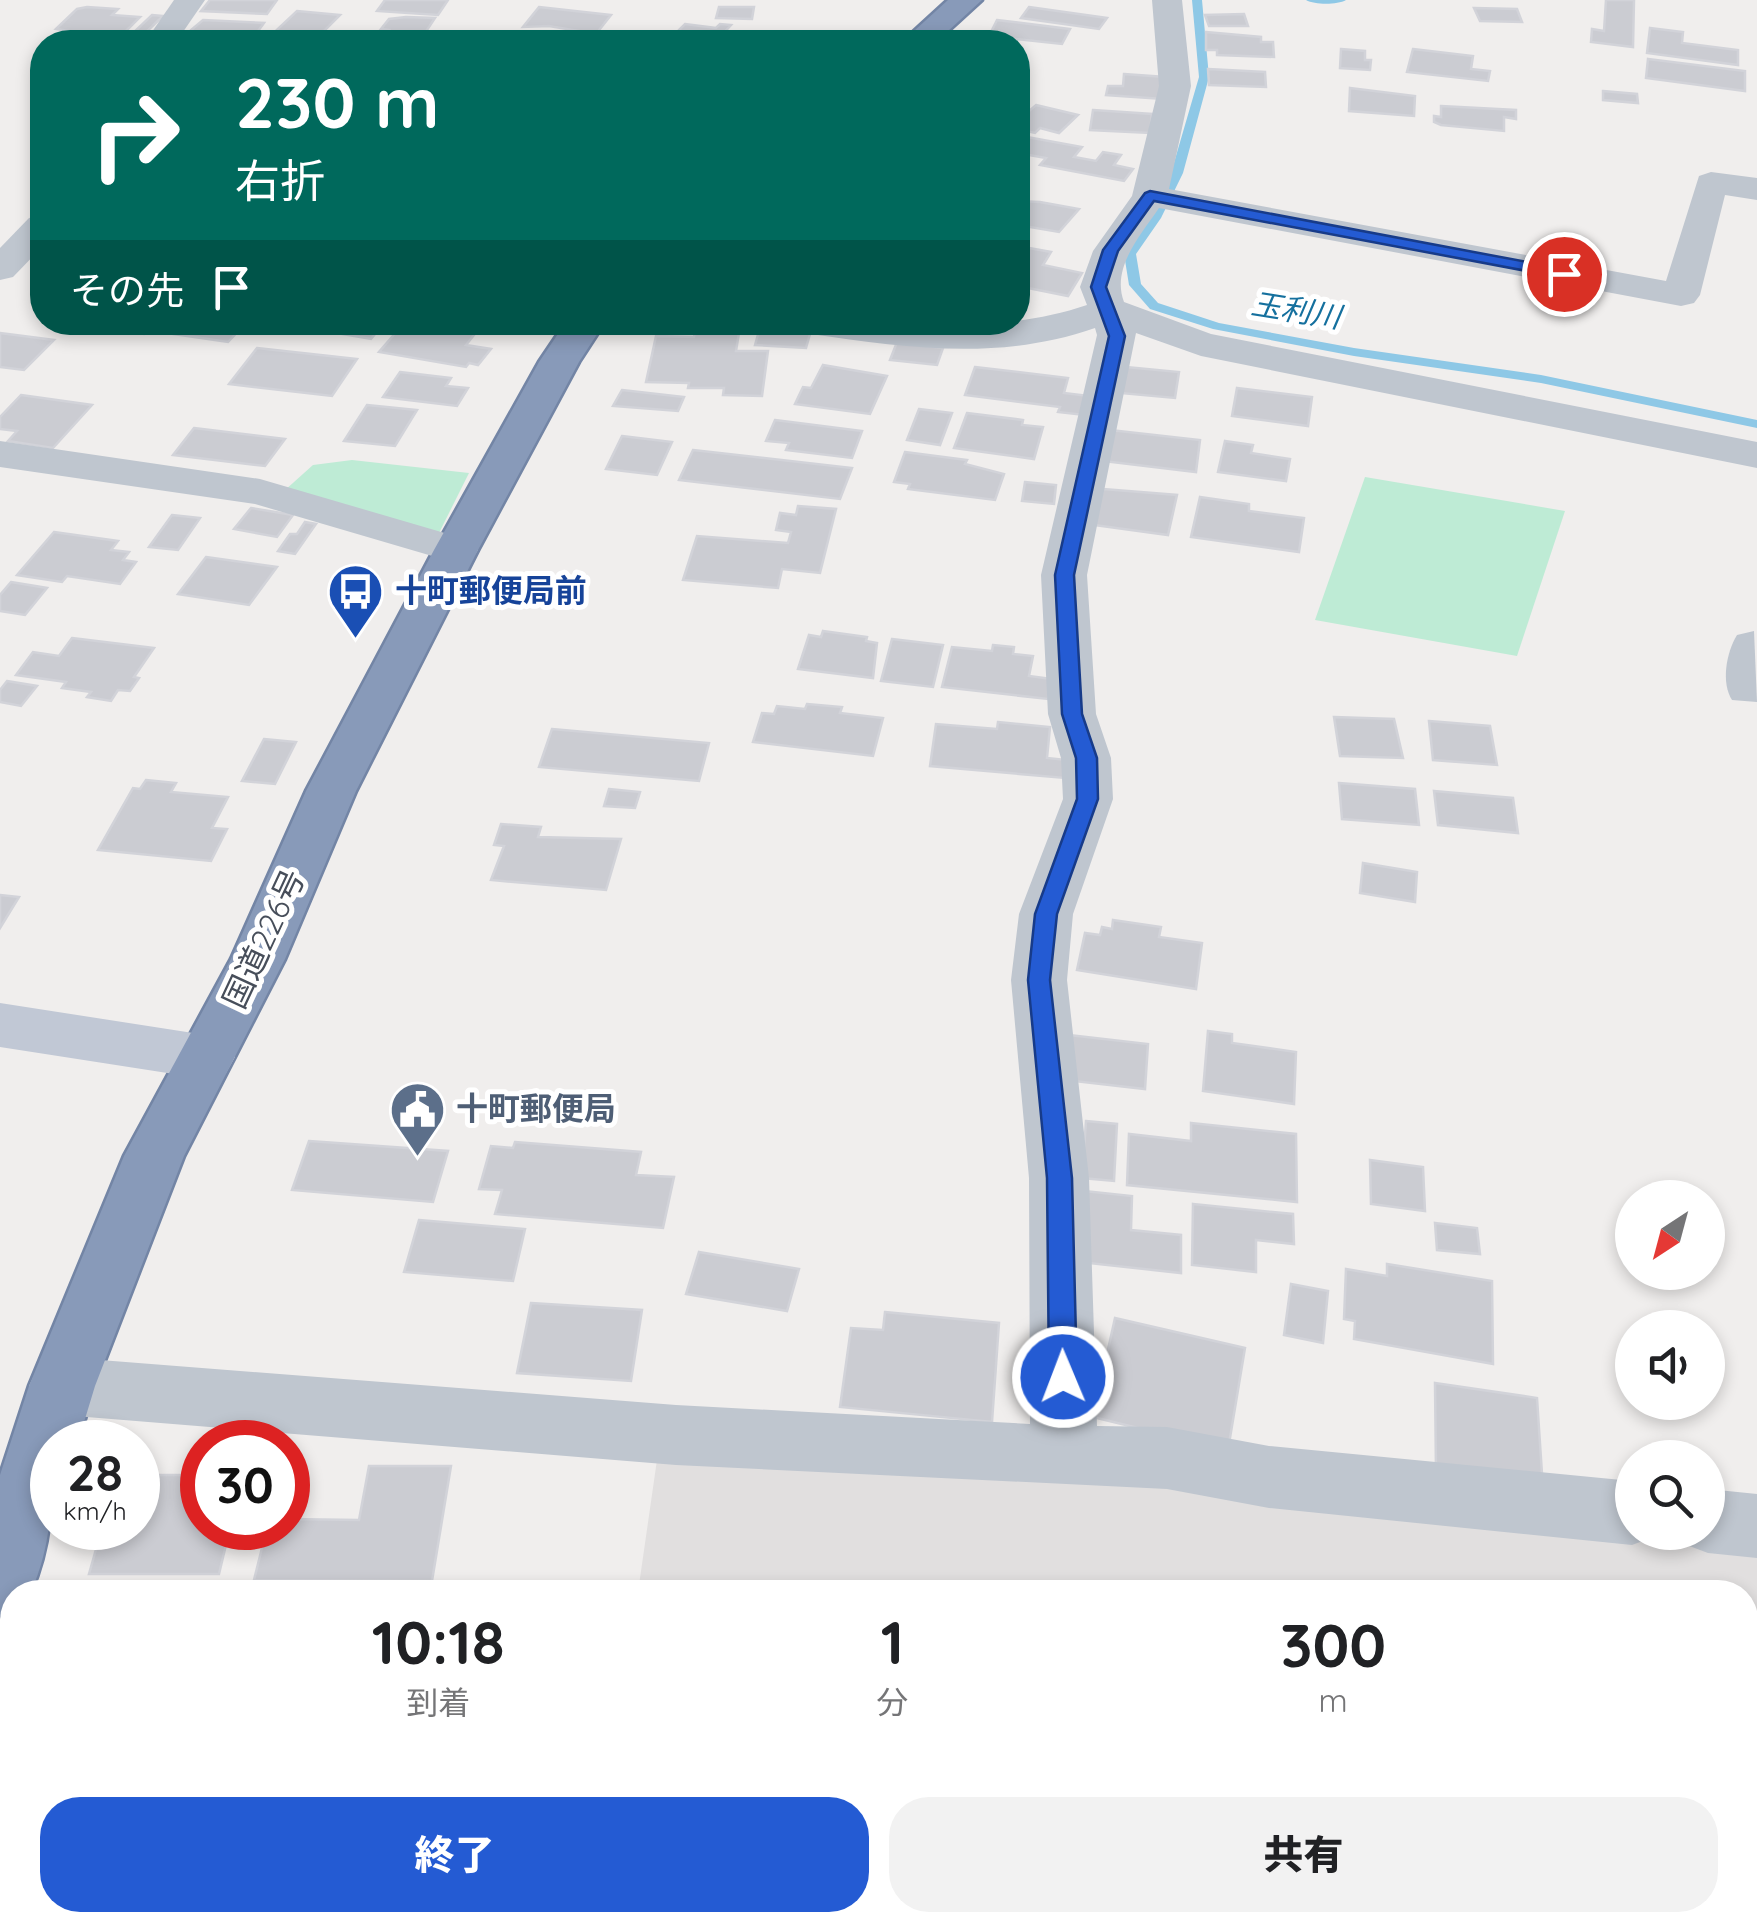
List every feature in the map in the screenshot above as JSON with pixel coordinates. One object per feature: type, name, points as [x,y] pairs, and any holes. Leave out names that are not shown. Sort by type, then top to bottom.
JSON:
[{"type":"highway","points":[[931,30],[967,0]]},
{"type":"highway","name":"国道226号","points":[[1,1580],[62,1386],[154,1156],[258,959],[332,791],[456,550],[577,335]]},
{"type":"street","points":[[169,30],[190,0]]},
{"type":"street","points":[[1064,1456],[1059,1178],[1039,980],[1046,914],[1088,799],[1086,758],[1072,714],[1064,575],[1117,336],[1098,287],[1111,250],[1159,198],[1175,86],[1167,0]]},
{"type":"street","points":[[1159,198],[1681,296],[1712,184],[1757,190]]},
{"type":"street","points":[[0,269],[30,238]]},
{"type":"street","points":[[1030,333],[1064,328],[1110,310],[1201,344],[1757,455]]},
{"type":"street","points":[[923,335],[974,341],[1016,335]]},
{"type":"street","points":[[0,454],[260,492],[456,550]]},
{"type":"street","points":[[0,1026],[206,1057]]},
{"type":"street","points":[[62,1386],[676,1435],[1167,1458],[1268,1477],[1615,1511]]},
{"type":"street","points":[[1725,1523],[1757,1526]]},
{"type":"shaded area","points":[[659,1446],[1165,1475],[1615,1531],[1615,1550],[1725,1550],[1725,1535],[1757,1540],[1757,1580],[640,1580]]},
{"type":"green space","points":[[352,460],[469,473],[439,533],[284,491],[313,465]]},
{"type":"green space","points":[[1365,477],[1565,511],[1517,656],[1315,620]]},
{"type":"building","points":[[210,0],[277,0],[267,14],[201,11]]},
{"type":"building","points":[[385,0],[448,0],[438,15],[377,11]]},
{"type":"building","points":[[1606,0],[1634,0],[1633,47],[1591,42],[1592,29],[1604,31]]},
{"type":"building","points":[[539,7],[611,15],[599,30],[523,27]]},
{"type":"building","points":[[719,7],[754,7],[752,19],[716,18]]},
{"type":"building","points":[[1029,7],[1107,18],[1099,29],[1021,18]]},
{"type":"building","points":[[1474,8],[1517,9],[1522,22],[1480,21]]},
{"type":"building","points":[[77,9],[118,9],[112,15],[140,17],[127,30],[56,29]]},
{"type":"building","points":[[297,11],[340,15],[325,30],[277,30]]},
{"type":"building","points":[[1244,14],[1248,26],[1209,26],[1205,15]]},
{"type":"building","points":[[152,15],[163,16],[148,30],[136,30]]},
{"type":"building","points":[[435,18],[427,30],[381,29],[389,19]]},
{"type":"building","points":[[203,20],[264,23],[259,30],[191,30]]},
{"type":"building","points":[[997,20],[1070,29],[1062,44],[1030,40],[1030,30],[992,30]]},
{"type":"building","points":[[685,24],[716,28],[720,24],[731,25],[726,30],[679,30]]},
{"type":"building","points":[[1650,28],[1683,32],[1682,43],[1738,50],[1738,65],[1647,53]]},
{"type":"building","points":[[1206,32],[1261,37],[1261,42],[1273,42],[1274,57],[1217,55],[1217,50],[1206,50]]},
{"type":"building","points":[[1341,49],[1365,51],[1365,60],[1371,60],[1370,70],[1340,68]]},
{"type":"building","points":[[1413,49],[1473,56],[1471,69],[1490,71],[1488,81],[1407,72]]},
{"type":"building","points":[[1648,59],[1745,71],[1745,91],[1646,78]]},
{"type":"building","points":[[1208,69],[1265,72],[1266,87],[1209,85]]},
{"type":"building","points":[[1124,74],[1165,77],[1163,99],[1106,95],[1108,86],[1123,86]]},
{"type":"building","points":[[1350,88],[1415,96],[1414,116],[1349,111]]},
{"type":"building","points":[[1603,91],[1637,94],[1638,103],[1603,100]]},
{"type":"building","points":[[1036,105],[1078,115],[1059,133],[1040,128],[1035,133],[1030,132],[1030,110]]},
{"type":"building","points":[[1441,106],[1516,110],[1516,119],[1504,117],[1504,131],[1441,125],[1434,122],[1434,116],[1441,117]]},
{"type":"building","points":[[1093,110],[1152,114],[1150,133],[1090,130]]},
{"type":"building","points":[[1030,138],[1082,147],[1074,157],[1096,161],[1103,152],[1121,155],[1114,165],[1133,169],[1124,181],[1040,165],[1046,158],[1030,155]]},
{"type":"building","points":[[1030,202],[1079,209],[1059,232],[1030,227]]},
{"type":"building","points":[[1030,248],[1051,252],[1043,265],[1082,273],[1068,296],[1030,288]]},
{"type":"building","points":[[0,333],[54,340],[24,370],[0,367]]},
{"type":"building","points":[[181,335],[235,335],[228,342]]},
{"type":"building","points":[[394,335],[474,335],[466,345],[491,349],[478,365],[469,363],[466,367],[379,352]]},
{"type":"building","points":[[739,335],[736,351],[768,351],[762,396],[723,395],[724,388],[688,388],[689,383],[646,382],[656,336]]},
{"type":"building","points":[[758,335],[810,335],[806,348],[755,345]]},
{"type":"building","points":[[897,342],[943,348],[937,365],[890,360]]},
{"type":"building","points":[[257,348],[357,359],[332,396],[229,384]]},
{"type":"building","points":[[823,365],[887,376],[870,414],[795,404],[803,387],[811,388]]},
{"type":"building","points":[[975,367],[1068,378],[1064,393],[1089,396],[1084,415],[1058,412],[1060,407],[965,395]]},
{"type":"building","points":[[1126,367],[1179,372],[1175,398],[1120,393]]},
{"type":"building","points":[[400,372],[451,378],[446,386],[468,388],[457,406],[383,397]]},
{"type":"building","points":[[1237,388],[1312,397],[1308,426],[1232,416]]},
{"type":"building","points":[[622,390],[684,397],[678,411],[613,406]]},
{"type":"building","points":[[21,395],[92,405],[53,448],[8,441],[17,431],[0,429],[0,417]]},
{"type":"building","points":[[367,405],[417,410],[395,446],[344,441]]},
{"type":"building","points":[[919,409],[952,413],[940,445],[907,440]]},
{"type":"building","points":[[967,413],[1023,420],[1022,425],[1043,427],[1034,459],[954,448]]},
{"type":"building","points":[[775,420],[862,431],[852,458],[786,450],[789,443],[766,441]]},
{"type":"building","points":[[194,428],[285,439],[265,466],[173,455]]},
{"type":"building","points":[[1110,430],[1200,440],[1196,472],[1103,461]]},
{"type":"building","points":[[622,436],[672,442],[657,475],[606,469]]},
{"type":"building","points":[[1225,441],[1253,445],[1251,453],[1290,459],[1286,481],[1218,472]]},
{"type":"building","points":[[693,450],[852,468],[840,499],[679,480]]},
{"type":"building","points":[[905,452],[967,460],[965,464],[1004,474],[995,500],[908,489],[910,484],[894,482]]},
{"type":"building","points":[[1025,482],[1056,485],[1054,504],[1022,501]]},
{"type":"building","points":[[1103,489],[1177,495],[1168,535],[1094,525]]},
{"type":"building","points":[[1200,497],[1249,504],[1249,511],[1304,518],[1299,552],[1191,537]]},
{"type":"building","points":[[798,506],[836,509],[820,573],[782,569],[778,588],[683,580],[697,536],[788,543],[791,532],[776,530],[780,513],[796,515]]},
{"type":"building","points":[[251,508],[293,515],[277,537],[234,529]]},
{"type":"building","points":[[172,515],[200,518],[178,550],[149,547]]},
{"type":"building","points":[[305,522],[316,524],[295,554],[278,551],[290,534],[297,534]]},
{"type":"building","points":[[54,532],[118,541],[111,550],[129,552],[123,560],[136,562],[120,584],[67,576],[62,582],[17,575]]},
{"type":"building","points":[[206,557],[277,567],[249,605],[178,594]]},
{"type":"building","points":[[11,582],[47,588],[25,615],[0,611],[0,595]]},
{"type":"building","points":[[823,631],[867,637],[866,641],[877,643],[873,678],[798,669],[809,635],[821,637]]},
{"type":"building","points":[[72,638],[154,648],[134,677],[139,678],[130,691],[118,690],[111,701],[87,697],[91,692],[62,688],[66,682],[16,675],[33,652],[59,656]]},
{"type":"building","points":[[892,639],[943,645],[933,687],[881,681]]},
{"type":"building","points":[[993,645],[1014,647],[1013,654],[1033,656],[1029,676],[1052,679],[1048,699],[942,687],[952,647],[992,651]]},
{"type":"building","points":[[7,681],[37,686],[21,706],[0,702],[0,690]]},
{"type":"building","points":[[807,704],[842,707],[840,713],[883,718],[873,756],[753,742],[762,713],[774,714],[777,706],[805,709]]},
{"type":"building","points":[[1334,717],[1394,719],[1403,758],[1340,756]]},
{"type":"building","points":[[1429,721],[1490,726],[1497,765],[1433,760]]},
{"type":"building","points":[[998,722],[1050,727],[1047,758],[1067,760],[1065,778],[930,766],[936,724],[997,729]]},
{"type":"building","points":[[552,729],[709,743],[699,781],[539,767]]},
{"type":"building","points":[[264,739],[296,742],[275,784],[242,781]]},
{"type":"building","points":[[146,780],[176,783],[171,792],[228,797],[212,828],[227,829],[211,861],[98,850],[133,788],[140,789]]},
{"type":"building","points":[[1339,783],[1415,789],[1419,825],[1342,819]]},
{"type":"building","points":[[609,789],[640,792],[635,808],[604,806]]},
{"type":"building","points":[[1434,791],[1513,798],[1518,833],[1438,825]]},
{"type":"building","points":[[501,824],[541,827],[538,837],[621,839],[606,890],[491,880],[504,846],[494,845]]},
{"type":"building","points":[[1363,863],[1417,872],[1415,902],[1360,893]]},
{"type":"building","points":[[0,895],[19,897],[0,928]]},
{"type":"building","points":[[1113,920],[1161,927],[1159,937],[1202,943],[1196,989],[1077,970],[1085,933],[1100,935],[1102,927],[1112,929]]},
{"type":"building","points":[[1208,1031],[1232,1034],[1232,1043],[1296,1052],[1294,1104],[1203,1091]]},
{"type":"building","points":[[1069,1035],[1148,1044],[1145,1089],[1065,1080]]},
{"type":"building","points":[[1086,1121],[1117,1124],[1114,1181],[1082,1178]]},
{"type":"building","points":[[1191,1123],[1296,1134],[1297,1202],[1127,1185],[1129,1134],[1191,1141]]},
{"type":"building","points":[[309,1141],[448,1151],[433,1202],[292,1190]]},
{"type":"building","points":[[515,1142],[641,1152],[636,1175],[674,1177],[663,1228],[495,1214],[502,1190],[479,1189],[491,1146],[513,1148]]},
{"type":"building","points":[[1370,1160],[1423,1167],[1425,1211],[1371,1204]]},
{"type":"building","points":[[1084,1191],[1132,1196],[1131,1230],[1181,1235],[1181,1273],[1079,1262]]},
{"type":"building","points":[[1193,1204],[1293,1214],[1294,1244],[1256,1240],[1256,1272],[1192,1265]]},
{"type":"building","points":[[419,1220],[525,1229],[513,1281],[404,1272]]},
{"type":"building","points":[[1435,1223],[1477,1228],[1480,1254],[1437,1250]]},
{"type":"building","points":[[699,1252],[799,1269],[787,1311],[686,1294]]},
{"type":"building","points":[[1387,1264],[1492,1281],[1493,1364],[1354,1339],[1355,1321],[1344,1319],[1346,1269],[1387,1276]]},
{"type":"building","points":[[1291,1284],[1328,1291],[1323,1343],[1284,1335]]},
{"type":"building","points":[[531,1303],[642,1310],[631,1381],[517,1373]]},
{"type":"building","points":[[885,1312],[999,1323],[992,1422],[840,1407],[851,1328],[883,1330]]},
{"type":"building","points":[[1115,1318],[1245,1348],[1228,1450],[1093,1417]]},
{"type":"building","points":[[1435,1383],[1537,1398],[1543,1489],[1436,1472]]},
{"type":"building","points":[[369,1466],[451,1466],[432,1580],[254,1580],[262,1550],[310,1550],[310,1519],[359,1520]]},
{"type":"building","points":[[160,1475],[180,1475],[180,1550],[225,1550],[219,1574],[89,1574],[96,1550],[160,1550]]},
{"type":"waterway","name":"玉利川","points":[[1197,0],[1204,77],[1177,173],[1155,218],[1130,254],[1135,285],[1154,306],[1217,326],[1354,352],[1541,379],[1757,424]]},
{"type":"waterway","points":[[1311,0],[1341,0]]},
{"type":"place","name":"十町郵便局前","points":[[356,640]]},
{"type":"place","name":"十町郵便局","points":[[417,1158]]},
{"type":"route","points":[[1063,1377],[1059,1178],[1039,980],[1046,914],[1088,799],[1086,758],[1072,714],[1064,575],[1117,336],[1098,287],[1111,250],[1150,196],[1564,274]]}]
